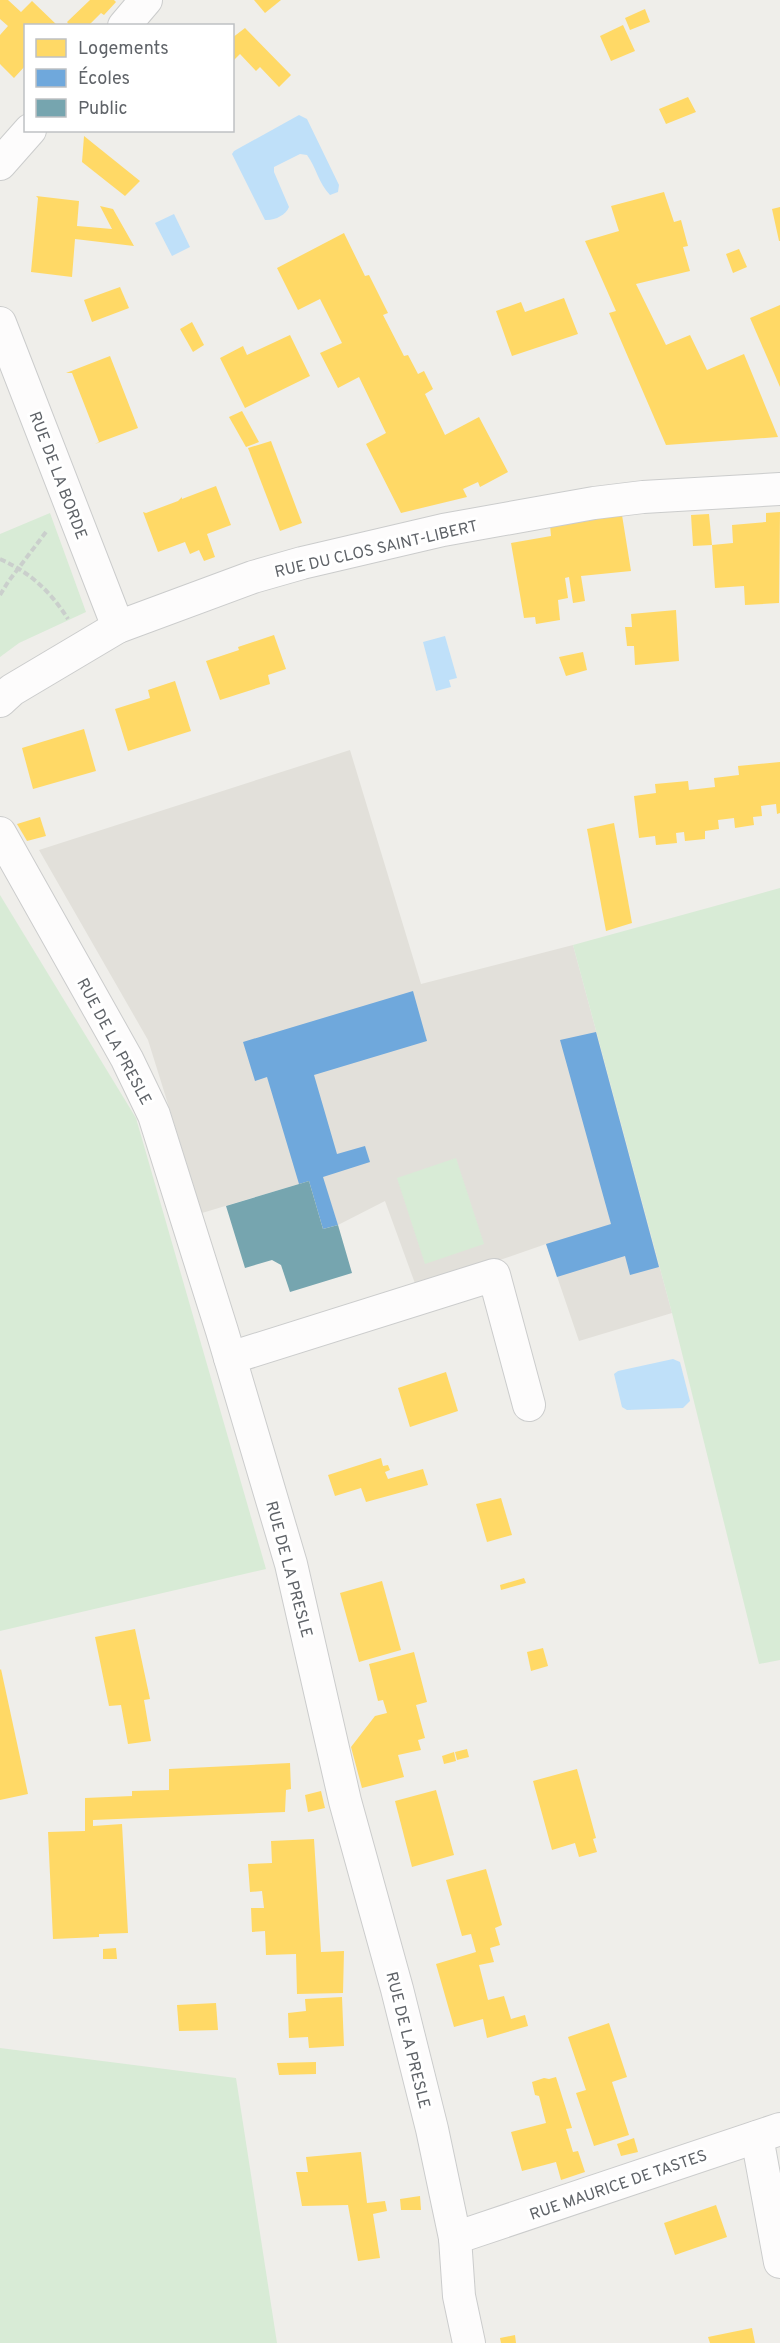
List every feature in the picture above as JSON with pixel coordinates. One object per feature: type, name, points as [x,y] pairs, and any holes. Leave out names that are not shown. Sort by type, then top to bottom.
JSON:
[{"type":"street","points":[[126,24],[146,0]]},
{"type":"street","points":[[0,164],[28,132]]},
{"type":"street","name":"RUE DE LA BORDE","points":[[0,322],[118,627]]},
{"type":"street","name":"RUE DU CLOS SAINT-LIBERT","points":[[0,701],[12,690],[118,627],[254,577],[302,563],[443,530],[594,503],[643,497],[780,489]]},
{"type":"street","name":"RUE DE LA PRESLE","points":[[0,833],[128,1059],[154,1115],[230,1358],[291,1564],[345,1801],[432,2129],[455,2238],[459,2296],[469,2343]]},
{"type":"street","points":[[230,1358],[494,1275],[529,1405]]},
{"type":"street","points":[[768,2133],[780,2262]]},
{"type":"street","name":"RUE MAURICE DE TASTES","points":[[455,2238],[768,2133]]},
{"type":"path","points":[[0,596],[35,545],[70,504]]},
{"type":"path","points":[[0,559],[19,569],[51,593],[85,645]]},
{"type":"shaded area","points":[[350,750],[421,984],[573,945],[672,1313],[579,1341],[546,1244],[417,1289],[385,1201],[338,1225],[322,1177],[202,1213],[148,1040],[39,850]]},
{"type":"green space","points":[[50,513],[86,612],[19,643],[0,657],[0,534]]},
{"type":"green space","points":[[780,888],[780,1660],[759,1664],[672,1313],[573,945]]},
{"type":"green space","points":[[0,895],[136,1118],[266,1569],[0,1631]]},
{"type":"green space","points":[[456,1158],[484,1244],[425,1264],[397,1178]]},
{"type":"green space","points":[[0,2048],[236,2078],[277,2343],[0,2343]]},
{"type":"water","points":[[299,115],[307,119],[339,185],[338,192],[330,195],[307,155],[300,154],[274,167],[289,207],[279,217],[265,220],[232,154]]},
{"type":"water","points":[[174,214],[190,247],[172,256],[155,223]]},
{"type":"water","points":[[445,636],[457,678],[449,680],[451,687],[436,691],[423,642]]},
{"type":"water","points":[[673,1359],[680,1362],[690,1401],[683,1408],[627,1410],[622,1407],[614,1374],[618,1371]]},
{"type":"building: Logements","points":[[0,0],[8,0],[21,12],[32,1],[56,24],[24,24],[24,67],[14,78],[0,64],[0,35],[8,26],[0,19]]},
{"type":"building: Logements","points":[[90,0],[114,0],[116,2],[104,15],[101,13],[90,24],[68,24],[67,22]]},
{"type":"building: Logements","points":[[254,0],[281,0],[265,13]]},
{"type":"building: Logements","points":[[645,9],[650,22],[630,30],[625,18]]},
{"type":"building: Logements","points":[[623,25],[635,51],[611,61],[600,36]]},
{"type":"building: Logements","points":[[245,28],[291,75],[279,87],[260,67],[256,71],[240,54],[234,60],[234,36]]},
{"type":"building: Logements","points":[[688,97],[696,112],[666,124],[659,109]]},
{"type":"building: Logements","points":[[84,136],[140,181],[125,196],[82,162]]},
{"type":"building: Logements","points":[[664,192],[674,222],[681,220],[688,246],[683,247],[690,271],[636,284],[666,345],[690,335],[707,370],[744,354],[778,437],[666,445],[609,313],[616,311],[585,241],[619,231],[611,206]]},
{"type":"building: Logements","points":[[36,196],[79,201],[77,226],[112,229],[100,206],[113,209],[134,246],[75,239],[72,277],[31,272],[38,198]]},
{"type":"building: Logements","points":[[780,207],[780,241],[779,241],[772,209]]},
{"type":"building: Logements","points":[[344,233],[365,276],[369,275],[388,313],[383,315],[404,356],[408,355],[418,374],[424,371],[433,389],[425,394],[445,435],[479,417],[508,472],[480,487],[478,482],[463,489],[467,497],[401,513],[366,444],[386,433],[359,377],[338,388],[320,353],[342,343],[320,299],[298,310],[277,268]]},
{"type":"building: Logements","points":[[739,249],[747,267],[733,273],[726,254]]},
{"type":"building: Logements","points":[[120,287],[129,308],[92,322],[84,300]]},
{"type":"building: Logements","points":[[564,298],[578,334],[512,356],[496,311],[521,302],[525,312]]},
{"type":"building: Logements","points":[[780,305],[780,387],[750,318]]},
{"type":"building: Logements","points":[[192,322],[204,345],[193,352],[180,329]]},
{"type":"building: Logements","points":[[290,335],[310,376],[245,408],[220,358],[243,346],[247,355]]},
{"type":"building: Logements","points":[[110,356],[138,428],[95,444],[99,442],[72,373],[66,373]]},
{"type":"building: Logements","points":[[242,411],[259,442],[246,447],[229,417]]},
{"type":"building: Logements","points":[[271,441],[302,523],[280,531],[248,448]]},
{"type":"building: Logements","points":[[216,486],[231,525],[207,534],[215,557],[204,561],[199,550],[190,554],[185,542],[158,552],[143,512],[146,513],[178,501],[182,497],[182,499]]},
{"type":"building: Logements","points":[[780,512],[779,603],[745,605],[744,586],[715,588],[712,545],[733,543],[732,525],[766,522],[766,513]]},
{"type":"building: Logements","points":[[709,514],[712,545],[693,546],[691,515]]},
{"type":"building: Logements","points":[[622,515],[631,571],[581,576],[585,601],[573,603],[569,577],[565,578],[568,598],[558,600],[560,620],[536,624],[535,617],[524,618],[511,543],[551,536],[550,525]]},
{"type":"building: Logements","points":[[676,610],[679,661],[635,665],[634,646],[627,646],[625,627],[632,627],[631,614]]},
{"type":"building: Logements","points":[[274,635],[286,669],[268,675],[270,684],[220,700],[206,661]]},
{"type":"building: Logements","points":[[583,652],[587,670],[566,676],[559,657]]},
{"type":"building: Logements","points":[[175,681],[191,731],[128,751],[115,709],[150,698],[148,690]]},
{"type":"building: Logements","points":[[84,729],[96,771],[33,789],[22,748]]},
{"type":"building: Logements","points":[[780,762],[780,813],[777,814],[776,804],[761,806],[762,816],[753,817],[754,825],[735,828],[734,818],[718,820],[719,829],[705,831],[705,839],[685,841],[684,832],[676,833],[677,843],[656,845],[655,836],[639,838],[634,796],[656,793],[655,784],[688,781],[689,790],[715,787],[714,778],[739,775],[738,766]]},
{"type":"building: Logements","points":[[40,817],[46,836],[27,841],[17,824]]},
{"type":"building: Logements","points":[[614,823],[632,923],[606,931],[587,829]]},
{"type":"building: Logements","points":[[446,1372],[458,1411],[410,1427],[398,1388]]},
{"type":"building: Logements","points":[[381,1458],[383,1466],[388,1465],[390,1470],[385,1472],[388,1479],[423,1469],[428,1485],[366,1502],[361,1488],[335,1496],[328,1475]]},
{"type":"building: Logements","points":[[501,1498],[512,1535],[487,1542],[476,1504]]},
{"type":"building: Logements","points":[[524,1578],[526,1583],[501,1590],[500,1585]]},
{"type":"building: Logements","points":[[382,1581],[401,1650],[359,1662],[340,1593]]},
{"type":"building: Logements","points":[[135,1629],[150,1699],[144,1700],[151,1741],[128,1744],[121,1705],[109,1706],[95,1637]]},
{"type":"building: Logements","points":[[543,1648],[548,1666],[531,1671],[527,1652]]},
{"type":"building: Logements","points":[[414,1652],[427,1702],[416,1705],[425,1738],[418,1740],[421,1750],[398,1755],[404,1777],[362,1788],[351,1747],[375,1716],[387,1713],[383,1700],[378,1701],[369,1664]]},
{"type":"building: Logements","points":[[0,1670],[28,1794],[0,1800]]},
{"type":"building: Logements","points":[[467,1749],[469,1757],[457,1760],[455,1752]]},
{"type":"building: Logements","points":[[454,1752],[456,1761],[444,1764],[442,1756]]},
{"type":"building: Logements","points":[[290,1763],[291,1789],[286,1790],[285,1812],[93,1820],[93,1826],[122,1824],[128,1933],[53,1939],[48,1832],[85,1831],[85,1798],[132,1796],[132,1791],[169,1790],[169,1769]]},
{"type":"building: Logements","points":[[577,1769],[596,1838],[593,1839],[597,1852],[579,1857],[575,1843],[552,1850],[533,1781]]},
{"type":"building: Logements","points":[[436,1790],[454,1855],[412,1867],[395,1801]]},
{"type":"building: Logements","points":[[321,1791],[325,1808],[308,1812],[305,1795]]},
{"type":"building: Logements","points":[[314,1839],[321,1952],[344,1951],[343,1993],[297,1994],[296,1954],[266,1955],[265,1931],[252,1932],[251,1908],[264,1908],[262,1891],[250,1892],[248,1864],[272,1863],[271,1841]]},
{"type":"building: Logements","points":[[486,1869],[502,1925],[495,1928],[500,1945],[490,1948],[494,1962],[479,1965],[488,2000],[504,1996],[511,2019],[525,2015],[528,2026],[487,2038],[483,2019],[454,2027],[436,1964],[476,1952],[471,1934],[462,1936],[446,1880]]},
{"type":"building: Logements","points":[[116,1948],[117,1959],[103,1959],[103,1949]]},
{"type":"building: Logements","points":[[342,1997],[344,2046],[309,2048],[308,2037],[289,2038],[288,2013],[306,2011],[305,1999]]},
{"type":"building: Logements","points":[[216,2003],[218,2030],[179,2031],[177,2005]]},
{"type":"building: Logements","points":[[609,2023],[627,2077],[612,2082],[629,2135],[594,2146],[576,2093],[586,2090],[568,2037]]},
{"type":"building: Logements","points":[[316,2062],[316,2074],[279,2075],[277,2063]]},
{"type":"building: Logements","points":[[556,2077],[572,2128],[566,2129],[573,2152],[578,2151],[585,2172],[561,2180],[556,2162],[522,2171],[511,2132],[546,2123],[539,2096],[535,2095],[532,2082]]},
{"type":"building: Logements","points":[[634,2138],[638,2152],[621,2156],[617,2144]]},
{"type":"building: Logements","points":[[361,2152],[367,2203],[385,2201],[387,2211],[373,2214],[380,2258],[358,2261],[348,2205],[302,2206],[296,2172],[308,2172],[306,2157]]},
{"type":"building: Logements","points":[[420,2196],[421,2210],[401,2210],[400,2199]]},
{"type":"building: Logements","points":[[716,2205],[727,2237],[675,2255],[664,2223]]},
{"type":"building: Logements","points":[[752,2328],[755,2343],[710,2343],[708,2337]]},
{"type":"building: Logements","points":[[515,2335],[516,2343],[501,2343],[500,2338]]},
{"type":"building: Écoles","points":[[413,991],[427,1041],[314,1075],[337,1154],[365,1146],[370,1162],[323,1177],[338,1225],[323,1229],[309,1181],[299,1184],[267,1077],[255,1081],[243,1042]]},
{"type":"building: Écoles","points":[[596,1032],[659,1267],[630,1275],[625,1256],[557,1277],[546,1244],[611,1224],[560,1040]]},
{"type":"building: Public","points":[[309,1181],[323,1229],[338,1225],[352,1273],[290,1292],[281,1265],[272,1260],[245,1268],[226,1206]]}]
